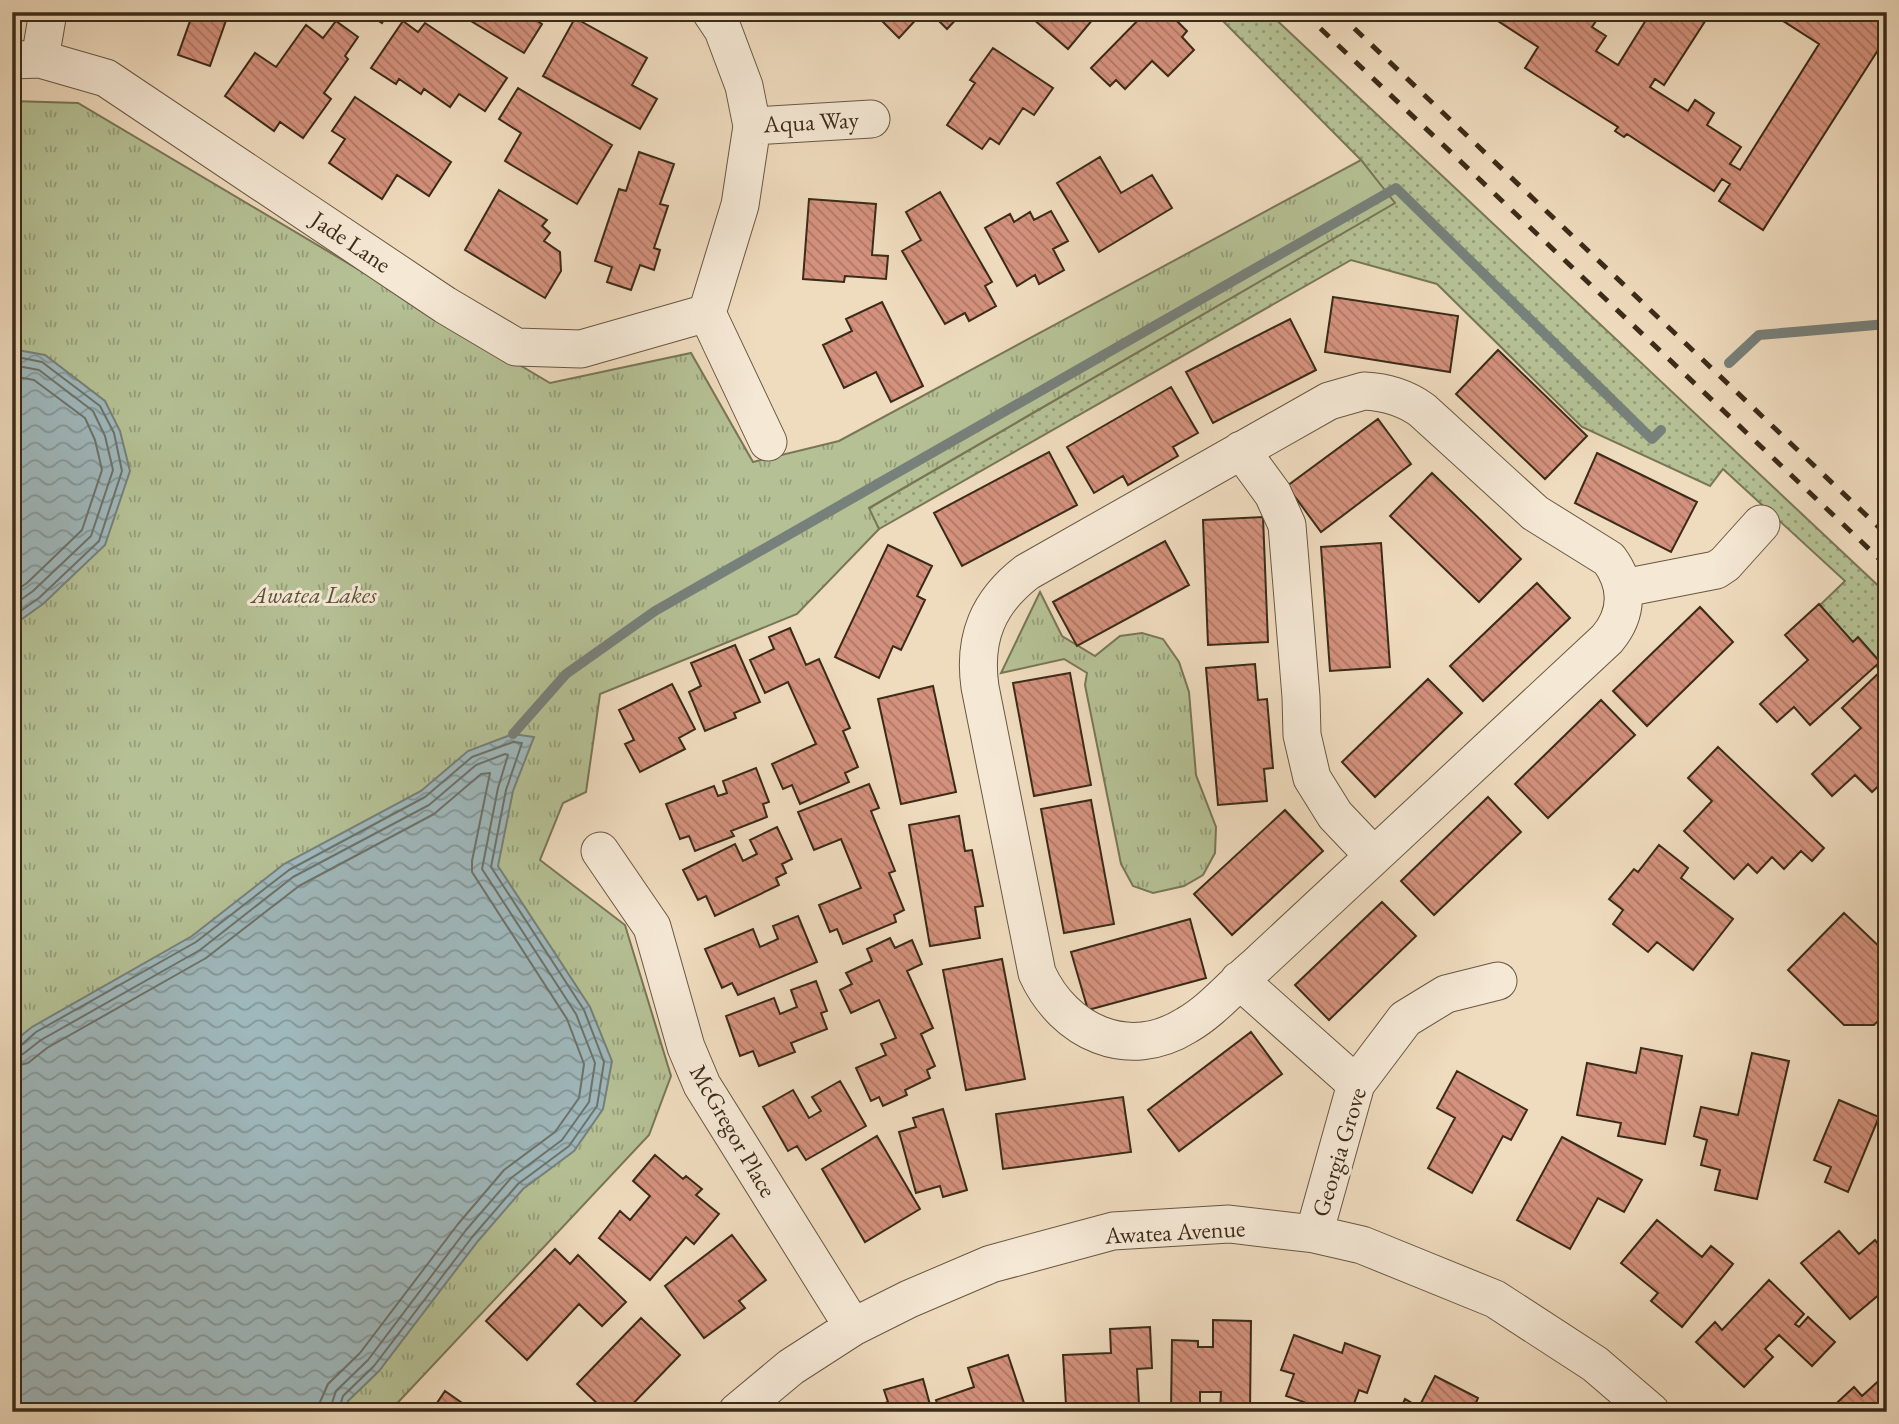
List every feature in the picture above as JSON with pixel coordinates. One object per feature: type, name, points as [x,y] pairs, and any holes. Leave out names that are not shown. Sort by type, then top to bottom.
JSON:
[{"type":"street","points":[[26,59],[48,12]]},
{"type":"street","points":[[711,12],[723,30],[744,86],[752,126],[740,205],[707,313],[768,442]]},
{"type":"street","name":"Jade Lane","points":[[26,59],[106,78],[445,305],[516,347],[581,349],[707,313]]},
{"type":"street","name":"Aqua Way","points":[[752,126],[871,119]]},
{"type":"street","points":[[1364,391],[1401,397],[1435,419],[1535,513],[1609,559],[1624,588],[1623,610],[1619,621],[1606,639],[1210,1008],[1173,1033],[1147,1040],[1119,1040],[1080,1026],[1059,1008],[1043,985],[1034,960],[977,665],[979,643],[991,612],[1002,594],[1018,579],[1241,450],[1340,396],[1364,391]]},
{"type":"street","points":[[1241,450],[1273,494],[1287,525],[1302,735],[1312,778],[1335,815],[1373,856]]},
{"type":"street","points":[[1624,588],[1716,570],[1725,564],[1761,524]]},
{"type":"street","name":"McGregor Place","points":[[600,851],[652,927],[685,1047],[702,1085],[853,1326]]},
{"type":"street","points":[[1239,980],[1356,1084]]},
{"type":"street","name":"Georgia Grove","points":[[1314,1234],[1356,1084],[1405,1019],[1446,994],[1498,981]]},
{"type":"street","name":"Awatea Avenue","points":[[737,1412],[791,1367],[853,1326],[909,1298],[990,1264],[1113,1231],[1230,1224],[1314,1234],[1362,1245],[1495,1299],[1595,1364],[1651,1412]]},
{"type":"green space","points":[[1214,12],[1268,12],[1887,594],[1887,677],[1817,608],[1845,581],[1723,469],[1710,486],[1582,427],[1437,284],[1351,260],[879,529],[868,509],[1394,203],[1361,160]]},
{"type":"green space","name":"Awatea Lakes","points":[[12,101],[78,103],[550,383],[691,353],[753,462],[839,441],[1361,160],[1395,203],[869,508],[879,529],[797,614],[600,694],[586,792],[563,803],[540,860],[625,925],[671,1076],[649,1135],[389,1412],[12,1412]]},
{"type":"green space","points":[[1040,592],[1062,636],[1095,656],[1120,636],[1142,633],[1163,639],[1179,662],[1189,692],[1196,775],[1216,827],[1215,853],[1203,875],[1184,886],[1153,893],[1133,886],[1121,864],[1085,685],[1087,673],[1064,659],[1001,673]]},
{"type":"water","points":[[12,349],[45,355],[105,401],[120,431],[130,471],[105,545],[43,604],[12,626]]},
{"type":"water","points":[[513,734],[534,737],[513,791],[498,866],[590,1007],[612,1061],[603,1109],[574,1151],[523,1189],[478,1241],[379,1371],[348,1401],[344,1412],[12,1412],[12,1043],[32,1027],[192,936],[284,864],[421,791],[468,751]]},
{"type":"building","points":[[178,12],[229,12],[210,66],[178,55],[190,21],[177,16]]},
{"type":"building","points":[[365,12],[388,12],[382,23]]},
{"type":"building","points":[[456,12],[523,12],[542,24],[524,53]]},
{"type":"building","points":[[873,12],[923,12],[899,38]]},
{"type":"building","points":[[930,12],[963,12],[947,29]]},
{"type":"building","points":[[1025,12],[1099,12],[1068,49]]},
{"type":"building","points":[[1146,12],[1162,12],[1169,20],[1172,16],[1187,31],[1182,37],[1194,50],[1168,76],[1152,61],[1125,89],[1116,80],[1110,86],[1091,68]]},
{"type":"building","points":[[1484,12],[1602,12],[1592,27],[1606,36],[1596,51],[1618,65],[1651,12],[1711,12],[1664,85],[1655,79],[1650,87],[1688,111],[1695,100],[1714,113],[1707,125],[1741,147],[1730,164],[1740,170],[1819,44],[1769,12],[1887,12],[1887,36],[1763,230],[1719,201],[1730,184],[1722,179],[1714,191],[1627,134],[1624,137],[1615,131],[1618,127],[1525,68],[1538,47]]},
{"type":"building","points":[[575,18],[647,58],[632,85],[657,99],[640,129],[543,76]]},
{"type":"building","points":[[336,21],[358,37],[345,56],[348,59],[324,93],[331,99],[303,138],[280,122],[274,131],[225,96],[255,53],[276,67],[306,25],[323,38]]},
{"type":"building","points":[[403,21],[418,32],[425,23],[507,78],[485,111],[459,94],[450,107],[424,89],[421,94],[399,79],[396,84],[371,68]]},
{"type":"building","points":[[993,48],[1053,88],[1034,115],[1023,108],[999,144],[990,138],[982,149],[947,125],[975,83],[970,80]]},
{"type":"building","points":[[518,88],[612,145],[577,204],[505,161],[521,133],[499,119]]},
{"type":"building","points":[[355,97],[451,162],[429,196],[397,175],[382,199],[329,163],[345,139],[332,131]]},
{"type":"building","points":[[639,152],[674,164],[660,204],[668,206],[654,248],[660,250],[654,270],[640,265],[631,290],[607,282],[612,267],[595,261],[619,189],[626,191]]},
{"type":"building","points":[[1100,157],[1121,193],[1152,175],[1172,208],[1099,252],[1057,183]]},
{"type":"building","points":[[499,190],[547,220],[542,226],[550,233],[544,241],[560,252],[561,271],[545,298],[465,250]]},
{"type":"building","points":[[940,192],[992,282],[985,286],[996,306],[969,321],[965,313],[945,324],[902,251],[921,240],[906,212]]},
{"type":"building","points":[[809,199],[876,204],[872,255],[888,256],[886,279],[845,276],[844,282],[803,279]]},
{"type":"building","points":[[1051,211],[1068,241],[1053,249],[1064,270],[1039,284],[1035,275],[1017,286],[985,228],[1010,214],[1014,222],[1030,212],[1034,220]]},
{"type":"building","points":[[1333,297],[1458,316],[1450,372],[1325,352]]},
{"type":"building","points":[[882,302],[923,386],[891,402],[876,372],[844,388],[823,345],[852,331],[846,319]]},
{"type":"building","points":[[1290,319],[1316,370],[1213,423],[1186,372]]},
{"type":"building","points":[[1498,350],[1587,436],[1545,479],[1456,394]]},
{"type":"building","points":[[1171,387],[1198,433],[1173,447],[1178,456],[1128,485],[1123,476],[1094,493],[1067,447]]},
{"type":"building","points":[[1378,419],[1411,464],[1321,532],[1287,486]]},
{"type":"building","points":[[1049,452],[1077,505],[962,566],[934,513]]},
{"type":"building","points":[[1597,453],[1697,502],[1671,552],[1575,503]]},
{"type":"building","points":[[1432,473],[1521,559],[1479,602],[1390,516]]},
{"type":"building","points":[[1263,517],[1268,642],[1208,645],[1203,520]]},
{"type":"building","points":[[1165,541],[1189,585],[1077,646],[1053,602]]},
{"type":"building","points":[[1381,543],[1390,667],[1330,671],[1321,547]]},
{"type":"building","points":[[888,545],[932,566],[917,596],[925,600],[901,650],[893,646],[879,678],[835,657]]},
{"type":"building","points":[[1537,583],[1570,618],[1483,701],[1450,666]]},
{"type":"building","points":[[1819,604],[1853,642],[1858,637],[1880,662],[1810,725],[1794,707],[1777,722],[1760,704],[1808,660],[1785,635]]},
{"type":"building","points":[[1700,607],[1733,642],[1647,726],[1613,691]]},
{"type":"building","points":[[790,628],[806,665],[819,659],[850,728],[843,731],[858,767],[845,773],[849,782],[800,804],[792,785],[783,789],[772,764],[816,744],[788,682],[765,693],[750,660],[774,649],[769,637]]},
{"type":"building","points":[[735,645],[760,702],[734,713],[736,718],[705,731],[689,692],[701,686],[691,663]]},
{"type":"building","points":[[1255,664],[1258,700],[1267,699],[1273,768],[1264,769],[1267,801],[1218,805],[1206,668]]},
{"type":"building","points":[[1883,669],[1887,673],[1887,778],[1872,792],[1855,775],[1832,796],[1812,774],[1861,728],[1842,708]]},
{"type":"building","points":[[1070,673],[1091,785],[1034,796],[1013,683]]},
{"type":"building","points":[[1428,679],[1462,713],[1375,797],[1342,762]]},
{"type":"building","points":[[672,684],[695,729],[679,738],[685,749],[640,772],[625,744],[634,740],[619,710]]},
{"type":"building","points":[[933,686],[956,792],[901,804],[878,699]]},
{"type":"building","points":[[1601,700],[1635,735],[1548,818],[1515,784]]},
{"type":"building","points":[[1718,747],[1824,848],[1812,861],[1801,851],[1784,869],[1772,857],[1757,873],[1748,864],[1734,879],[1684,831],[1712,801],[1688,778]]},
{"type":"building","points":[[756,768],[769,802],[763,804],[767,817],[731,831],[734,836],[695,851],[689,836],[680,839],[666,804],[714,786],[718,796],[727,793],[723,781]]},
{"type":"building","points":[[869,784],[879,808],[871,811],[895,871],[889,873],[904,910],[894,915],[896,922],[843,944],[837,929],[830,932],[819,905],[861,888],[841,839],[814,850],[798,812]]},
{"type":"building","points":[[1488,797],[1521,832],[1434,915],[1401,881]]},
{"type":"building","points":[[1091,800],[1114,924],[1064,933],[1041,809]]},
{"type":"building","points":[[1285,810],[1323,851],[1232,935],[1194,894]]},
{"type":"building","points":[[959,816],[965,851],[972,850],[983,906],[975,907],[980,938],[930,946],[909,825]]},
{"type":"building","points":[[777,827],[792,859],[782,864],[786,873],[776,878],[779,885],[715,916],[706,896],[698,900],[683,870],[735,844],[743,861],[757,854],[750,840]]},
{"type":"building","points":[[1659,845],[1688,868],[1681,878],[1733,919],[1693,970],[1657,942],[1648,952],[1613,924],[1623,910],[1609,899],[1634,869],[1638,872]]},
{"type":"building","points":[[1382,902],[1416,936],[1329,1020],[1295,985]]},
{"type":"building","points":[[1844,913],[1887,954],[1887,1012],[1874,1025],[1844,1025],[1788,970]]},
{"type":"building","points":[[798,916],[817,962],[738,995],[732,983],[722,988],[705,949],[753,929],[760,947],[778,939],[773,926]]},
{"type":"building","points":[[1190,919],[1206,978],[1088,1010],[1071,952]]},
{"type":"building","points":[[890,938],[895,948],[912,940],[922,964],[907,971],[933,1028],[921,1034],[935,1066],[927,1070],[930,1078],[905,1090],[907,1095],[883,1106],[879,1097],[871,1101],[856,1068],[886,1055],[881,1044],[896,1038],[879,1000],[851,1013],[840,990],[852,984],[846,973],[872,961],[867,949]]},
{"type":"building","points":[[1002,959],[1025,1079],[966,1090],[943,970]]},
{"type":"building","points":[[816,981],[827,1011],[821,1013],[827,1029],[791,1043],[795,1052],[759,1066],[753,1051],[740,1056],[726,1016],[774,998],[780,1014],[797,1007],[791,990]]},
{"type":"building","points":[[1251,1032],[1282,1074],[1179,1151],[1148,1110]]},
{"type":"building","points":[[1641,1048],[1682,1056],[1665,1144],[1618,1136],[1621,1123],[1577,1115],[1587,1063],[1636,1073]]},
{"type":"building","points":[[1752,1053],[1789,1061],[1757,1199],[1715,1190],[1720,1170],[1701,1165],[1707,1140],[1694,1136],[1701,1107],[1738,1115]]},
{"type":"building","points":[[1457,1071],[1527,1110],[1511,1140],[1503,1136],[1472,1193],[1428,1168],[1455,1118],[1437,1108]]},
{"type":"building","points":[[840,1081],[866,1126],[806,1160],[797,1146],[788,1151],[763,1107],[793,1090],[809,1118],[821,1111],[812,1097]]},
{"type":"building","points":[[1123,1097],[1131,1152],[1003,1169],[996,1114]]},
{"type":"building","points":[[1839,1100],[1879,1117],[1848,1192],[1825,1182],[1831,1167],[1814,1160]]},
{"type":"building","points":[[943,1109],[967,1190],[943,1197],[940,1186],[916,1193],[899,1132],[916,1127],[913,1118]]},
{"type":"building","points":[[877,1136],[920,1209],[865,1242],[822,1169]]},
{"type":"building","points":[[1562,1137],[1642,1180],[1624,1212],[1598,1198],[1570,1249],[1517,1220]]},
{"type":"building","points":[[655,1155],[683,1179],[686,1176],[702,1189],[696,1195],[719,1214],[694,1244],[686,1237],[650,1280],[599,1238],[620,1211],[630,1220],[650,1196],[633,1181]]},
{"type":"building","points":[[1657,1220],[1702,1257],[1711,1246],[1733,1264],[1682,1327],[1651,1301],[1658,1293],[1621,1263]]},
{"type":"building","points":[[1839,1231],[1859,1254],[1875,1240],[1880,1247],[1887,1241],[1887,1288],[1850,1319],[1801,1263]]},
{"type":"building","points":[[732,1235],[766,1280],[739,1301],[745,1308],[704,1338],[665,1286]]},
{"type":"building","points":[[555,1249],[570,1264],[578,1255],[626,1302],[602,1326],[579,1304],[527,1360],[486,1321]]},
{"type":"building","points":[[1769,1280],[1804,1314],[1795,1324],[1799,1327],[1808,1317],[1835,1342],[1812,1366],[1779,1335],[1765,1349],[1773,1357],[1744,1387],[1696,1342],[1715,1322],[1722,1330]]},
{"type":"building","points":[[641,1318],[680,1355],[625,1412],[606,1412],[577,1384]]},
{"type":"building","points":[[1213,1320],[1251,1321],[1250,1412],[1220,1412],[1221,1392],[1200,1392],[1200,1412],[1171,1411],[1172,1340],[1198,1341],[1198,1347],[1213,1347]]},
{"type":"building","points":[[1150,1327],[1152,1368],[1137,1369],[1139,1404],[1147,1404],[1147,1412],[1090,1412],[1089,1403],[1066,1405],[1063,1355],[1111,1353],[1110,1329]]},
{"type":"building","points":[[1294,1335],[1342,1353],[1345,1343],[1380,1356],[1367,1393],[1359,1390],[1351,1412],[1300,1412],[1304,1402],[1286,1396],[1294,1374],[1281,1370]]},
{"type":"building","points":[[1008,1355],[1027,1412],[940,1412],[936,1400],[974,1387],[968,1368]]},
{"type":"building","points":[[1885,1375],[1887,1412],[1827,1412],[1854,1387],[1862,1396]]},
{"type":"building","points":[[1435,1376],[1478,1398],[1472,1412],[1399,1412],[1405,1399],[1419,1407]]},
{"type":"building","points":[[923,1379],[932,1412],[859,1412],[888,1402],[884,1390]]},
{"type":"building","points":[[445,1391],[475,1412],[431,1412]]},
{"type":"waterway","points":[[513,734],[566,674],[655,611],[1396,188],[1652,439],[1661,430]]},
{"type":"waterway","points":[[1729,363],[1759,335],[1887,324]]},
{"type":"railway","points":[[1303,12],[1887,566]]},
{"type":"railway","points":[[1337,12],[1887,535]]}]
